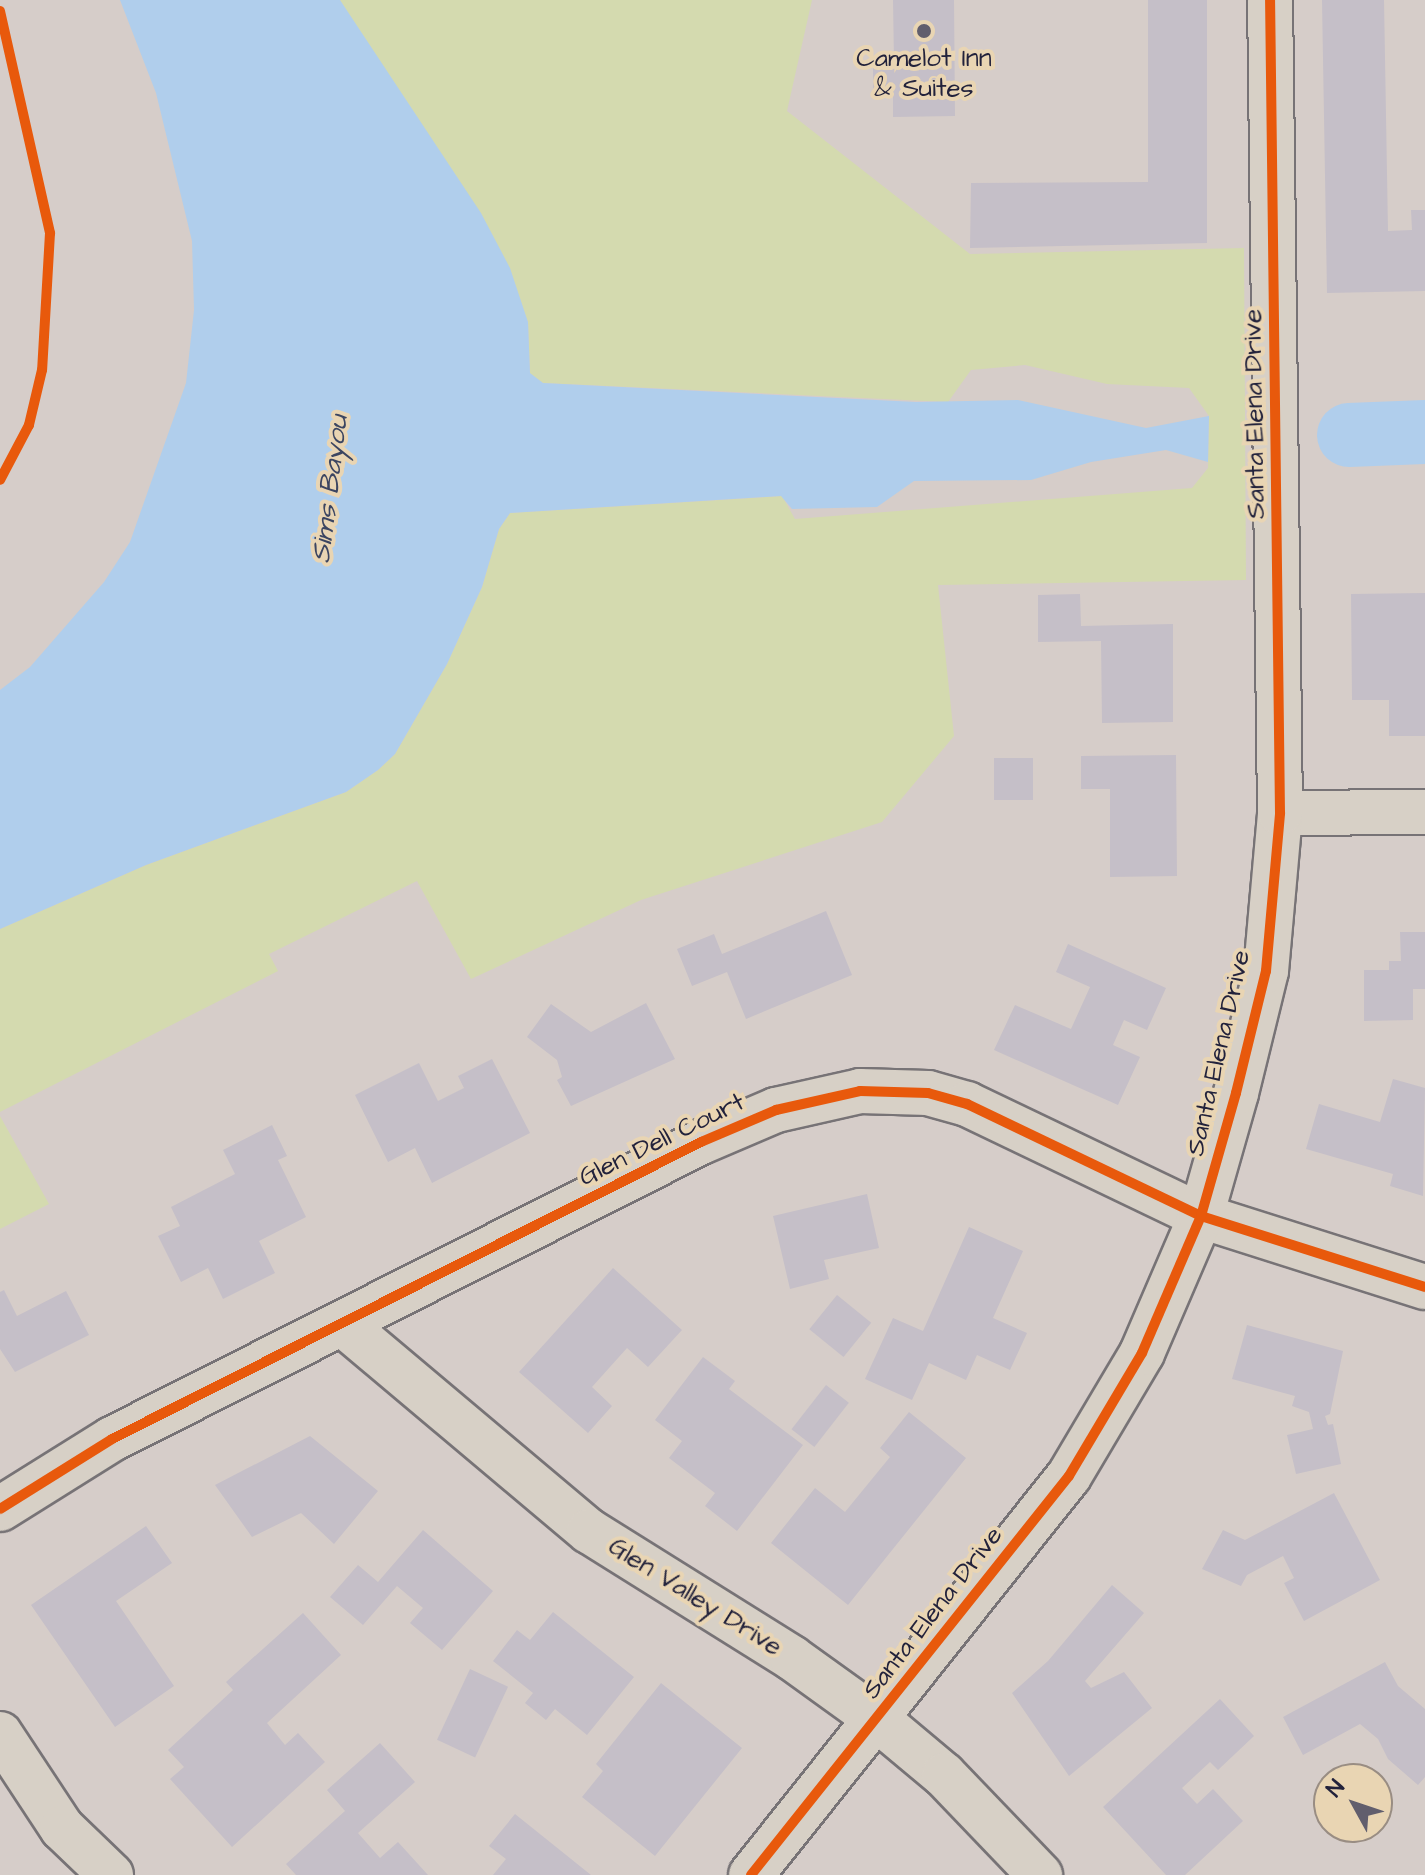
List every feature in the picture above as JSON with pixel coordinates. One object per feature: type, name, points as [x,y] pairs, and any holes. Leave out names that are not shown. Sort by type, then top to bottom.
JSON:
[{"type":"street","name":"Santa Elena Drive","points":[[751,1875],[1069,1476],[1142,1353],[1201,1216],[1266,971],[1280,813],[1270,0]]},
{"type":"street","points":[[1280,813],[1425,812]]},
{"type":"street","name":"Glen Dell Court","points":[[0,1509],[112,1439],[344,1325],[701,1142],[776,1110],[860,1091],[928,1093],[967,1104],[1201,1216],[1425,1287]]},
{"type":"street","name":"Glen Valley Drive","points":[[344,1325],[589,1531],[792,1658],[877,1719],[944,1775],[1040,1875]]},
{"type":"street","points":[[0,1734],[62,1828],[111,1875]]},
{"type":"green space","points":[[340,0],[812,0],[787,111],[970,254],[1244,248],[1246,580],[938,585],[954,736],[882,822],[641,900],[471,979],[417,881],[269,954],[278,971],[0,1112],[0,929],[146,865],[346,792],[378,770],[395,754],[447,664],[482,587],[499,529],[510,513],[782,496],[795,519],[1192,488],[1208,468],[1209,416],[1189,388],[1107,384],[1025,365],[971,370],[948,402],[543,383],[530,374],[528,322]]},
{"type":"green space","points":[[0,1116],[49,1204],[0,1229]]},
{"type":"water","name":"Sims Bayou","points":[[120,0],[340,0],[481,213],[510,268],[528,322],[530,373],[543,383],[916,402],[1018,400],[1146,428],[1209,416],[1208,462],[1166,450],[1091,462],[1031,480],[914,481],[877,507],[792,509],[781,496],[510,513],[499,529],[482,587],[447,664],[395,754],[378,770],[346,792],[146,865],[0,929],[0,690],[30,667],[104,582],[130,542],[186,383],[194,310],[192,241],[156,93]]},
{"type":"building","name":"Camelot Inn & Suites","points":[[893,0],[954,0],[955,116],[893,117],[893,88],[873,89],[873,63],[894,62]]},
{"type":"building","points":[[1148,0],[1207,0],[1207,243],[970,248],[971,183],[1148,182]]},
{"type":"building","points":[[1322,0],[1384,0],[1388,231],[1412,230],[1411,210],[1425,210],[1425,291],[1327,293]]},
{"type":"building","points":[[1425,593],[1425,736],[1389,736],[1389,700],[1352,700],[1351,594]]},
{"type":"building","points":[[1080,594],[1081,626],[1173,624],[1173,722],[1102,723],[1101,641],[1038,642],[1038,595]]},
{"type":"building","points":[[1176,755],[1177,876],[1110,877],[1110,789],[1081,789],[1081,756]]},
{"type":"building","points":[[994,758],[1033,758],[1033,800],[994,800]]},
{"type":"building","points":[[826,911],[852,975],[746,1019],[727,972],[692,986],[677,949],[714,934],[722,954]]},
{"type":"building","points":[[1400,932],[1425,932],[1425,989],[1413,989],[1413,1020],[1364,1021],[1364,970],[1389,970],[1389,961],[1401,961]]},
{"type":"building","points":[[1068,944],[1166,988],[1147,1030],[1124,1020],[1113,1045],[1140,1057],[1118,1105],[994,1050],[1015,1005],[1071,1029],[1090,987],[1056,972]]},
{"type":"building","points":[[646,1003],[675,1059],[571,1106],[557,1080],[562,1077],[557,1060],[527,1037],[551,1004],[591,1032]]},
{"type":"building","points":[[492,1059],[530,1133],[432,1183],[415,1148],[388,1162],[355,1095],[419,1063],[438,1101],[464,1088],[458,1076]]},
{"type":"building","points":[[1393,1079],[1425,1088],[1423,1196],[1390,1186],[1393,1174],[1306,1149],[1319,1104],[1380,1122]]},
{"type":"building","points":[[272,1125],[287,1156],[278,1160],[306,1217],[259,1241],[275,1273],[223,1299],[208,1268],[181,1282],[158,1236],[180,1226],[171,1207],[235,1174],[223,1150]]},
{"type":"building","points":[[867,1194],[879,1248],[824,1260],[829,1279],[790,1289],[773,1216]]},
{"type":"building","points":[[969,1227],[1023,1251],[993,1318],[1027,1333],[1010,1370],[977,1355],[966,1380],[929,1363],[912,1400],[865,1379],[893,1318],[923,1331]]},
{"type":"building","points":[[613,1268],[682,1330],[648,1367],[627,1348],[592,1387],[612,1406],[588,1433],[519,1372]]},
{"type":"building","points":[[4,1290],[17,1316],[66,1291],[89,1335],[15,1372],[0,1349],[0,1292]]},
{"type":"building","points":[[837,1295],[871,1323],[844,1357],[809,1329]]},
{"type":"building","points":[[1247,1325],[1343,1351],[1330,1414],[1325,1416],[1328,1425],[1333,1424],[1341,1464],[1296,1474],[1287,1435],[1313,1429],[1309,1412],[1292,1406],[1295,1396],[1232,1379]]},
{"type":"building","points":[[703,1357],[735,1381],[729,1389],[803,1445],[737,1531],[705,1506],[715,1493],[669,1458],[682,1441],[655,1420]]},
{"type":"building","points":[[826,1385],[849,1403],[814,1447],[792,1429]]},
{"type":"building","points":[[909,1412],[966,1458],[848,1605],[771,1543],[815,1488],[845,1512],[890,1457],[880,1448]]},
{"type":"building","points":[[310,1436],[378,1491],[334,1544],[301,1513],[252,1537],[215,1485]]},
{"type":"building","points":[[1334,1493],[1380,1580],[1304,1621],[1284,1583],[1294,1578],[1283,1556],[1247,1575],[1241,1586],[1202,1569],[1223,1530],[1245,1540]]},
{"type":"building","points":[[146,1526],[172,1563],[116,1601],[174,1686],[115,1727],[31,1605]]},
{"type":"building","points":[[423,1530],[493,1591],[442,1650],[410,1623],[423,1608],[397,1586],[363,1625],[330,1597],[358,1565],[378,1582]]},
{"type":"building","points":[[1112,1585],[1144,1613],[1085,1681],[1091,1688],[1124,1672],[1152,1708],[1069,1776],[1012,1693],[1048,1661]]},
{"type":"building","points":[[553,1612],[634,1677],[587,1735],[555,1709],[546,1720],[525,1703],[533,1693],[493,1661],[517,1630],[530,1640]]},
{"type":"building","points":[[303,1613],[341,1655],[267,1723],[285,1745],[298,1733],[325,1762],[232,1847],[170,1779],[184,1767],[168,1750],[233,1690],[226,1682]]},
{"type":"building","points":[[1385,1662],[1398,1686],[1425,1709],[1425,1777],[1418,1785],[1388,1759],[1378,1739],[1360,1724],[1303,1755],[1283,1717]]},
{"type":"building","points":[[470,1669],[508,1687],[475,1757],[437,1740]]},
{"type":"building","points":[[661,1683],[742,1748],[655,1856],[582,1797],[603,1771],[596,1764]]},
{"type":"building","points":[[1220,1699],[1254,1736],[1218,1770],[1210,1762],[1182,1788],[1197,1804],[1213,1789],[1243,1821],[1185,1875],[1166,1875],[1103,1807]]},
{"type":"building","points":[[380,1743],[415,1782],[358,1833],[380,1858],[398,1842],[428,1875],[296,1875],[286,1864],[345,1811],[327,1790]]},
{"type":"building","points":[[515,1814],[591,1875],[493,1875],[506,1859],[489,1846]]},
{"type":"waterway","points":[[1349,435],[1425,432]]},
{"type":"cycle path","points":[[751,1875],[1069,1476],[1142,1353],[1201,1216],[1236,1093],[1266,971],[1280,813],[1270,0]]},
{"type":"cycle path","points":[[0,11],[50,233],[42,370],[29,425],[0,480]]},
{"type":"cycle path","points":[[0,1509],[112,1439],[701,1142],[776,1110],[860,1091],[928,1093],[967,1104],[1201,1216],[1425,1287]]},
{"type":"place","name":"Camelot Inn & Suites","points":[[924,31]]}]
